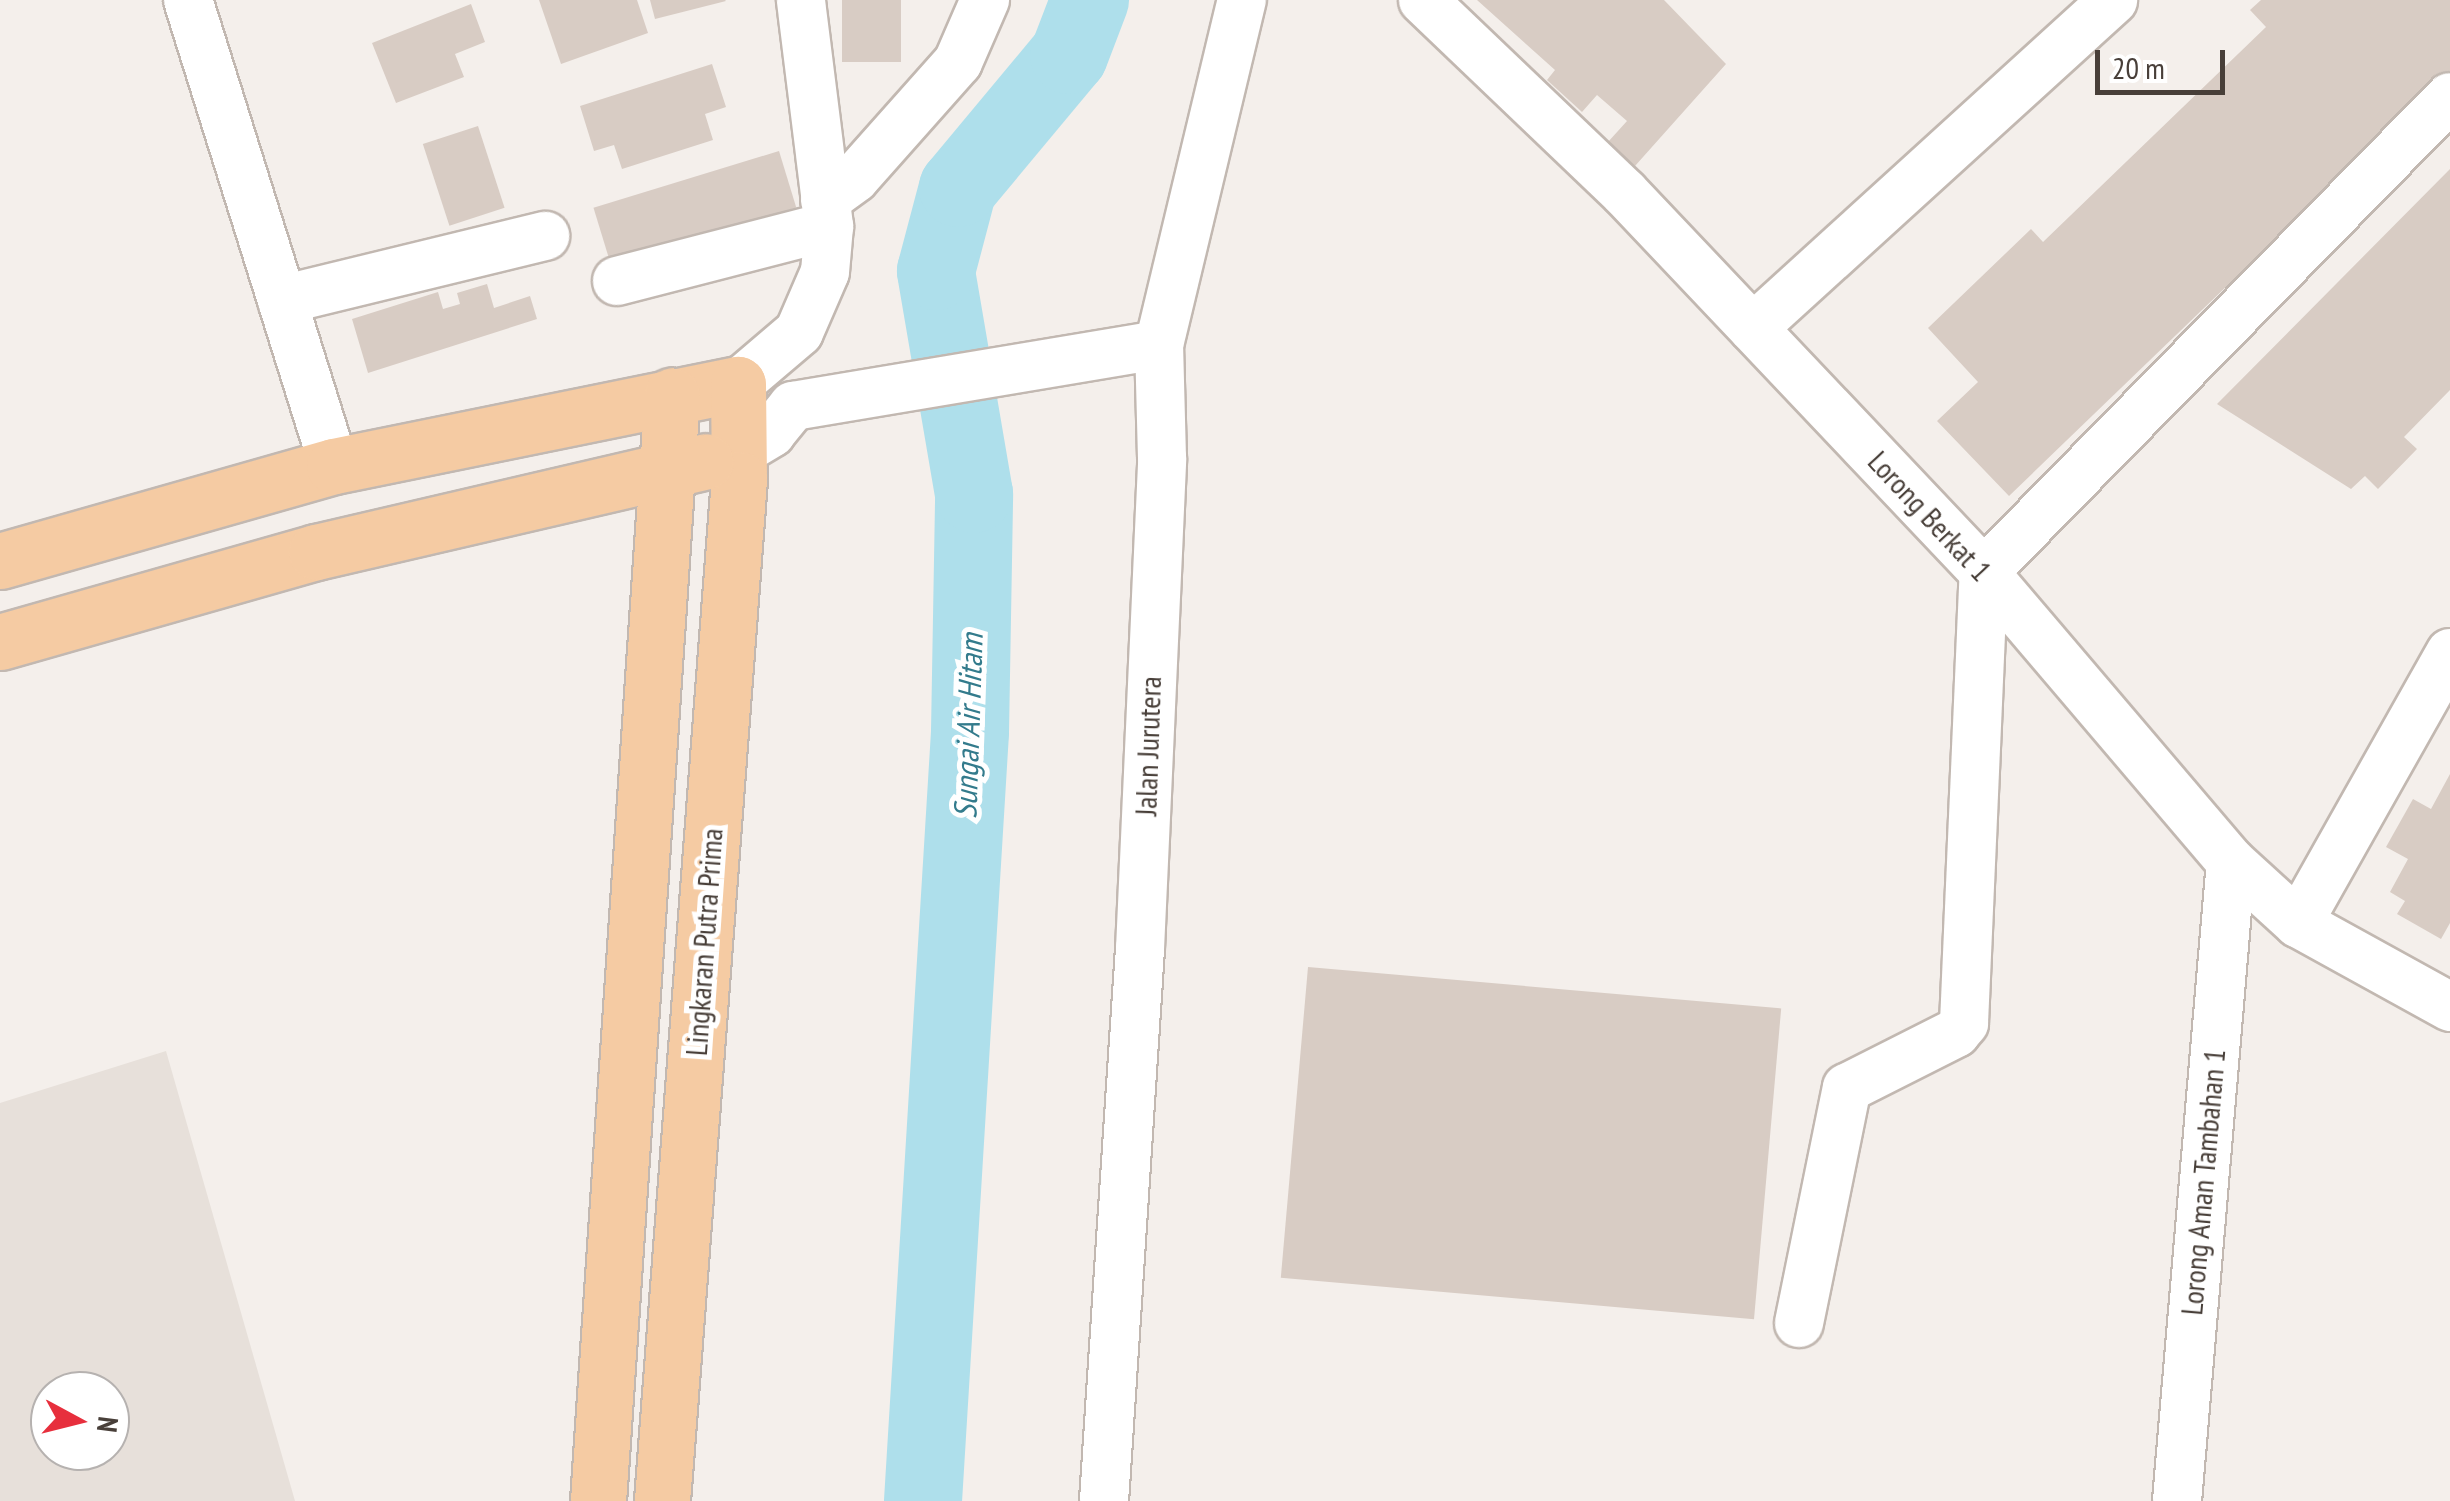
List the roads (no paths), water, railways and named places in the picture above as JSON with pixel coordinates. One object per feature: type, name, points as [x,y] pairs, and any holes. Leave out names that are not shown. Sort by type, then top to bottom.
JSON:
[{"type":"main road","points":[[0,560],[334,466],[738,384]]},
{"type":"main road","name":"Lingkaran Putra Prima","points":[[662,1501],[738,454],[738,384]]},
{"type":"main road","points":[[598,1501],[672,468],[672,395]]},
{"type":"main road","points":[[0,642],[316,552],[738,454]]},
{"type":"street","points":[[188,0],[334,466]]},
{"type":"street","points":[[802,0],[826,233]]},
{"type":"street","points":[[738,384],[799,332],[826,233],[855,178],[958,62],[985,0]]},
{"type":"street","name":"Jalan Jurutera","points":[[1104,1501],[1140,950],[1162,458],[1159,345],[1242,0]]},
{"type":"street","name":"Lorong Berkat 1","points":[[1422,0],[1624,192],[1984,572],[2231,862],[2298,924],[2450,1007]]},
{"type":"street","points":[[1753,328],[2113,0]]},
{"type":"street","points":[[1799,1323],[1848,1088],[1956,1034],[1964,1023],[1984,572],[2450,97]]},
{"type":"street","points":[[617,281],[826,233]]},
{"type":"street","points":[[282,300],[545,236]]},
{"type":"street","points":[[738,454],[771,433],[792,406],[1159,345]]},
{"type":"street","points":[[738,384],[769,386],[792,406]]},
{"type":"street","points":[[2298,924],[2450,653]]},
{"type":"street","name":"Lorong Aman Tambahan 1","points":[[2178,1501],[2231,862]]},
{"type":"waterway","name":"Sungai Air Hitam","points":[[923,1501],[970,732],[974,494],[936,271],[958,188],[1069,55],[1090,0]]}]
